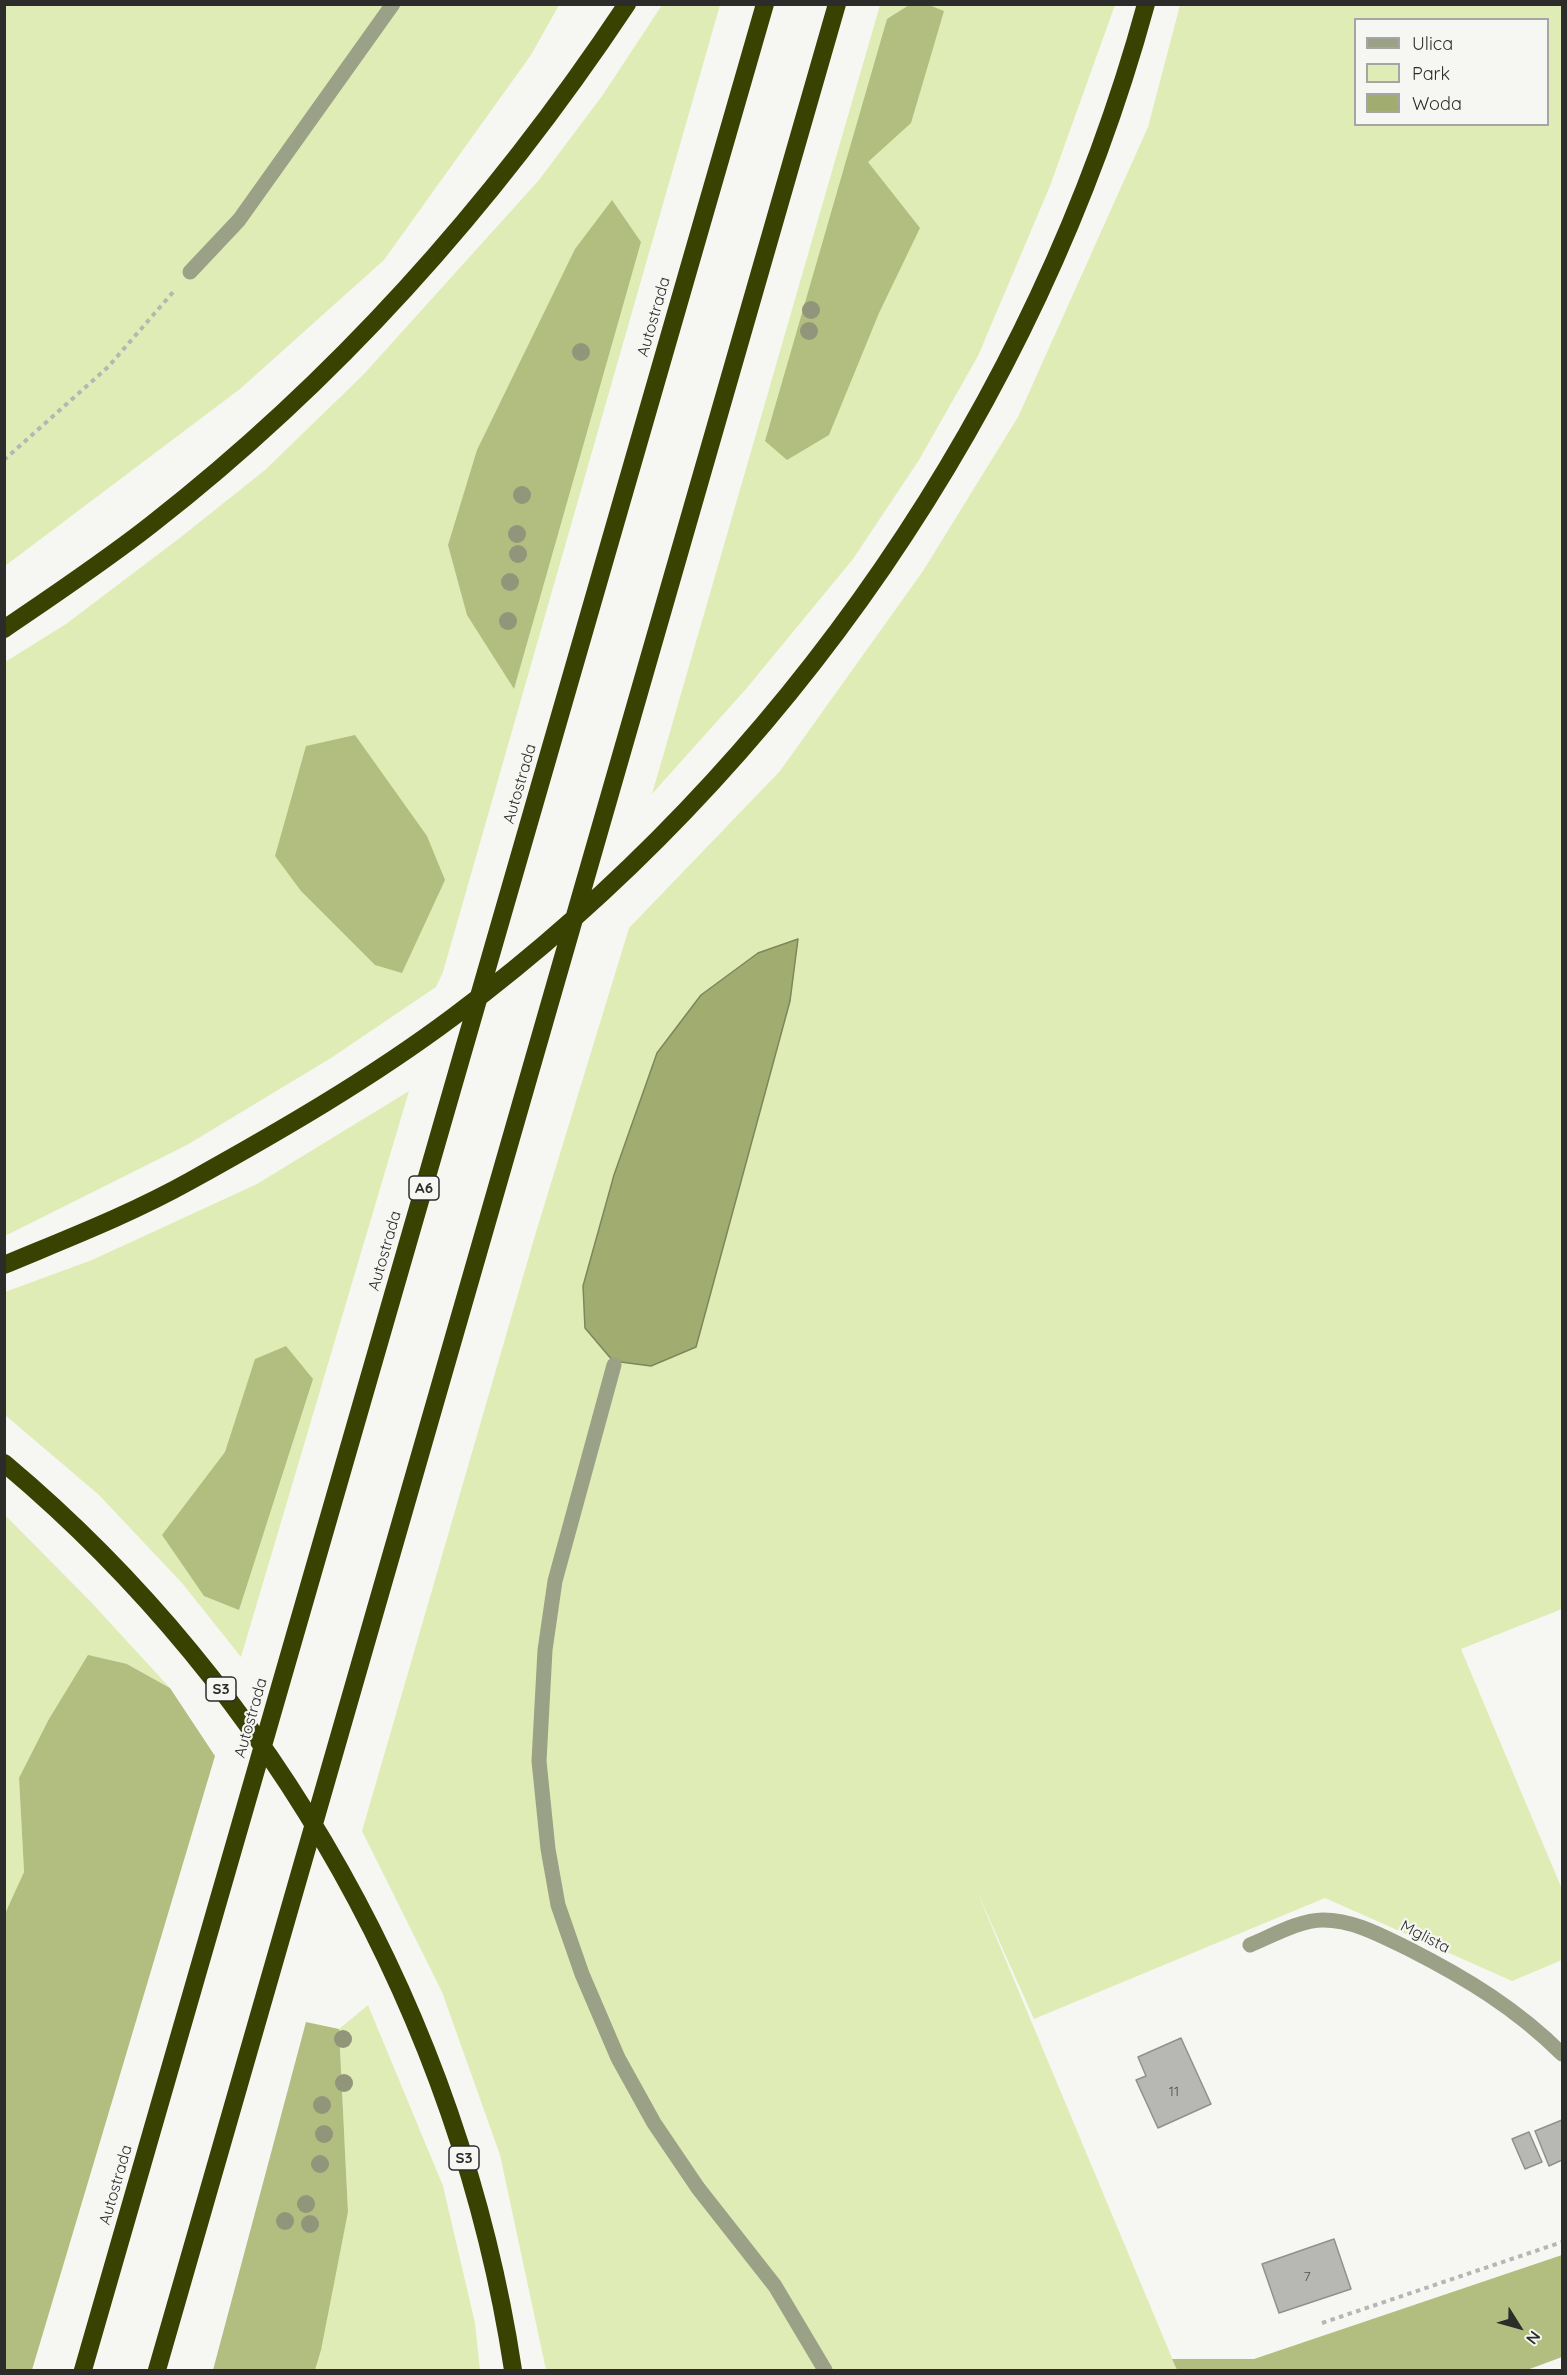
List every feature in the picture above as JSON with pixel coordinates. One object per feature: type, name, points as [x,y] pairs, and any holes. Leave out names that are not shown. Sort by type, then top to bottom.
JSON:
[{"type":"highway","points":[[4,629],[104,560],[161,516],[251,441],[337,361],[416,278],[488,194],[568,90],[627,4]]},
{"type":"highway","name":"Autostrada","points":[[83,2370],[765,4]]},
{"type":"highway","points":[[157,2370],[837,4]]},
{"type":"highway","points":[[4,1265],[189,1182],[316,1109],[407,1050],[538,950],[653,843],[728,764],[844,622],[904,537],[946,469],[1006,361],[1089,175],[1146,4]]},
{"type":"highway","name":"S3","points":[[4,1463],[47,1500],[123,1574],[219,1686],[260,1742],[311,1819],[386,1954],[441,2089],[474,2190],[494,2267],[513,2370]]},
{"type":"street","points":[[190,272],[239,220],[393,4]]},
{"type":"street","points":[[614,1365],[555,1581],[545,1650],[539,1761],[548,1849],[558,1905],[582,1974],[618,2058],[654,2123],[699,2188],[775,2286],[825,2370]]},
{"type":"street","name":"Mglista","points":[[1250,1945],[1286,1929],[1321,1920],[1347,1922],[1383,1936],[1429,1959],[1492,1995],[1535,2026],[1563,2054]]},
{"type":"path","points":[[4,460],[108,368],[190,272]]},
{"type":"path","points":[[1322,2323],[1563,2242]]},
{"type":"green space","points":[[5,5],[559,5],[531,55],[384,260],[240,389],[5,566]]},
{"type":"green space","points":[[662,5],[720,5],[443,972],[436,987],[331,1058],[187,1145],[5,1236],[5,662],[66,624],[265,470],[363,375],[539,180],[602,96]]},
{"type":"green space","points":[[880,5],[1115,5],[1050,186],[978,356],[919,460],[853,559],[746,689],[652,794]]},
{"type":"green space","points":[[1180,5],[1562,5],[1562,1609],[1461,1649],[1562,1889],[1562,1960],[1512,1981],[1325,1898],[1034,2019],[976,1889],[1177,2370],[546,2370],[500,2155],[442,1992],[362,1831],[536,1232],[629,928],[780,771],[923,571],[1018,417],[1148,127]]},
{"type":"green space","points":[[409,1091],[241,1657],[182,1583],[99,1495],[5,1415],[5,1292],[92,1260],[257,1184]]},
{"type":"green space","points":[[5,1515],[91,1602],[170,1688],[127,1664],[19,1778],[24,1872],[5,1916]]},
{"type":"green space","points":[[368,2005],[443,2186],[475,2323],[480,2370],[315,2370],[348,2212],[339,2029]]},
{"type":"shaded area","points":[[909,5],[929,5],[944,11],[911,123],[868,162],[920,228],[879,313],[829,435],[787,460],[765,441],[887,19]]},
{"type":"shaded area","points":[[612,200],[641,242],[514,689],[467,615],[448,545],[477,450],[575,249]]},
{"type":"shaded area","points":[[355,735],[427,836],[445,880],[402,973],[375,965],[301,891],[275,856],[306,746]]},
{"type":"shaded area","points":[[286,1346],[313,1379],[239,1610],[204,1596],[162,1535],[225,1452],[255,1359]]},
{"type":"shaded area","points":[[88,1655],[127,1664],[170,1688],[215,1756],[32,2370],[5,2370],[4,1916],[24,1872],[19,1778],[49,1719]]},
{"type":"shaded area","points":[[306,2022],[339,2029],[348,2212],[321,2350],[315,2370],[213,2370]]},
{"type":"shaded area","points":[[1562,2255],[1562,2357],[1527,2370],[1177,2370],[1172,2359],[1254,2359]]},
{"type":"water","points":[[798,939],[790,1001],[696,1347],[651,1366],[613,1361],[585,1328],[583,1286],[614,1175],[657,1053],[701,995],[758,953]]},
{"type":"building","points":[[1181,2038],[1211,2104],[1158,2128],[1136,2080],[1146,2076],[1138,2057]]},
{"type":"building","points":[[1562,2120],[1562,2160],[1549,2166],[1535,2131]]},
{"type":"building","points":[[1529,2132],[1542,2162],[1525,2169],[1512,2139]]},
{"type":"building","points":[[1334,2239],[1351,2289],[1279,2313],[1262,2264]]}]
